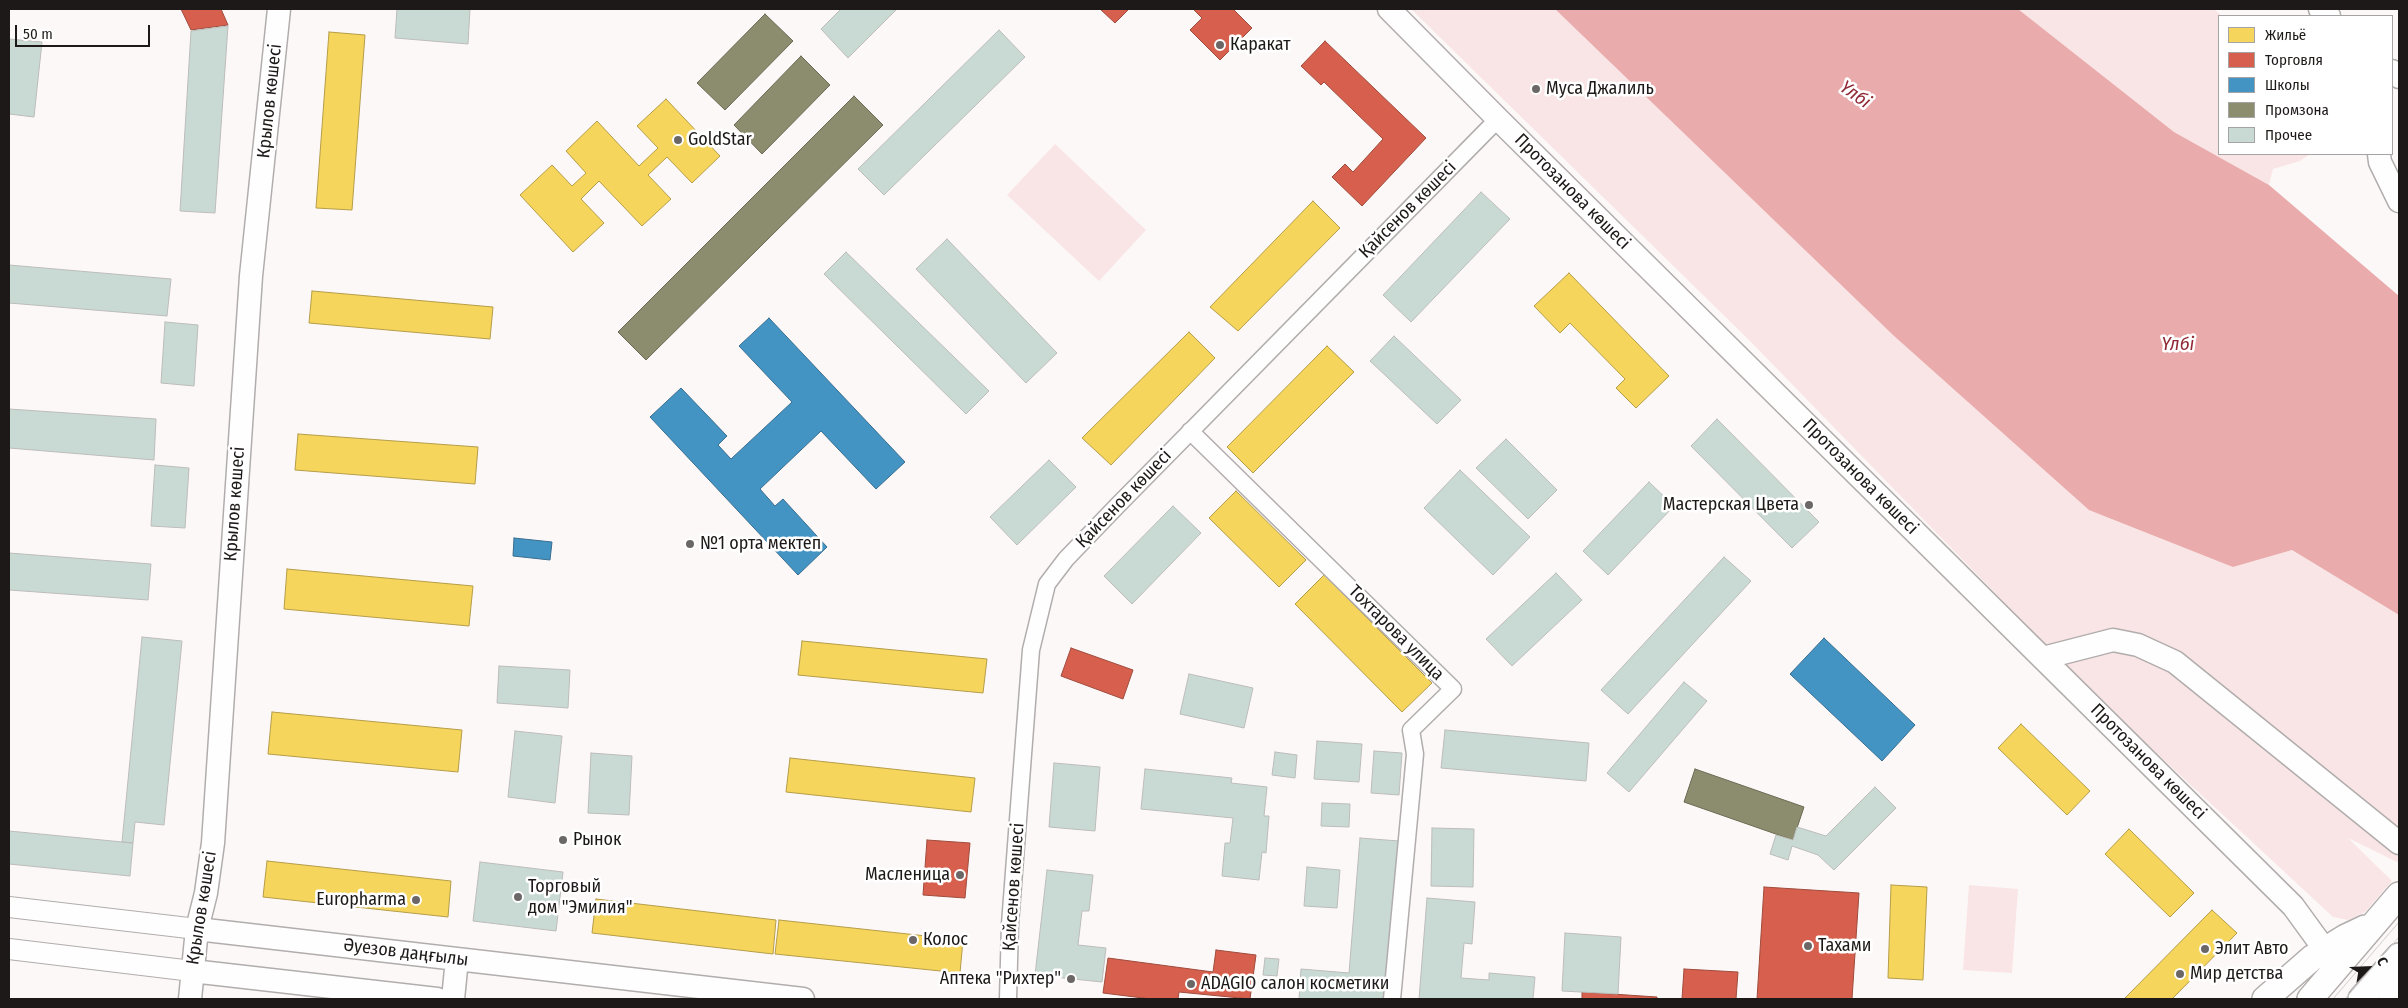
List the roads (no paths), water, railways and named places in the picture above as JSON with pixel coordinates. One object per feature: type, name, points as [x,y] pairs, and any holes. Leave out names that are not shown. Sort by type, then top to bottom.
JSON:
[{"type":"main road","name":"Крылов көшесі","points":[[190,999],[197,929],[206,893],[213,843],[251,276],[279,9]]},
{"type":"main road","name":"Протозанова көшесі","points":[[1390,9],[1498,119],[2293,906],[2325,950]]},
{"type":"main road","points":[[2379,155],[2380,162],[2399,201]]},
{"type":"main road","points":[[2043,658],[2113,640],[2138,645],[2175,662],[2399,843]]},
{"type":"main road","points":[[2310,999],[2399,895]]},
{"type":"main road","points":[[2265,999],[2312,958],[2346,937],[2375,924]]},
{"type":"main road","name":"Әуезов даңғылы","points":[[197,929],[803,999]]},
{"type":"main road","points":[[2361,999],[2399,956]]},
{"type":"main road","points":[[453,999],[457,959]]},
{"type":"main road","points":[[192,971],[437,999]]},
{"type":"main road","points":[[2390,999],[2399,975]]},
{"type":"street","name":"Қайсенов көшесі","points":[[1008,999],[1010,924],[1031,650],[1047,584],[1066,559],[1190,431],[1498,119]]},
{"type":"street","name":"Тохтарова улица","points":[[1190,431],[1453,689],[1411,730],[1415,754],[1392,999]]},
{"type":"street","name":"Әуезов даңғылы","points":[[9,907],[197,929]]},
{"type":"street","points":[[9,949],[192,971]]},
{"type":"water","name":"Үлбі","points":[[1555,9],[2018,9],[2174,132],[2269,185],[2399,296],[2399,615],[2292,550],[2233,567],[2089,510],[1893,335]]},
{"type":"tram line","points":[[2333,999],[2399,922]]},
{"type":"tram line","points":[[2345,999],[2399,937]]},
{"type":"place","name":"Каракат","points":[[1220,45]]},
{"type":"place","name":"Муса Джалиль","points":[[1536,89]]},
{"type":"place","name":"GoldStar","points":[[678,140]]},
{"type":"place","name":"Мастерская Цвета","points":[[1809,505]]},
{"type":"place","name":"№1 орта мектеп","points":[[690,544]]},
{"type":"place","name":"Рынок","points":[[563,840]]},
{"type":"place","name":"Масленица","points":[[960,875]]},
{"type":"place","name":"Торговый дом \"Эмилия\"","points":[[518,897]]},
{"type":"place","name":"Europharma","points":[[416,900]]},
{"type":"place","name":"Колос","points":[[913,940]]},
{"type":"place","name":"Тахами","points":[[1808,946]]},
{"type":"place","name":"Элит Авто","points":[[2205,949]]},
{"type":"place","name":"Мир детства","points":[[2180,974]]},
{"type":"place","name":"Аптека \"Рихтер\"","points":[[1071,979]]},
{"type":"place","name":"ADAGIO салон косметики","points":[[1191,984]]}]
